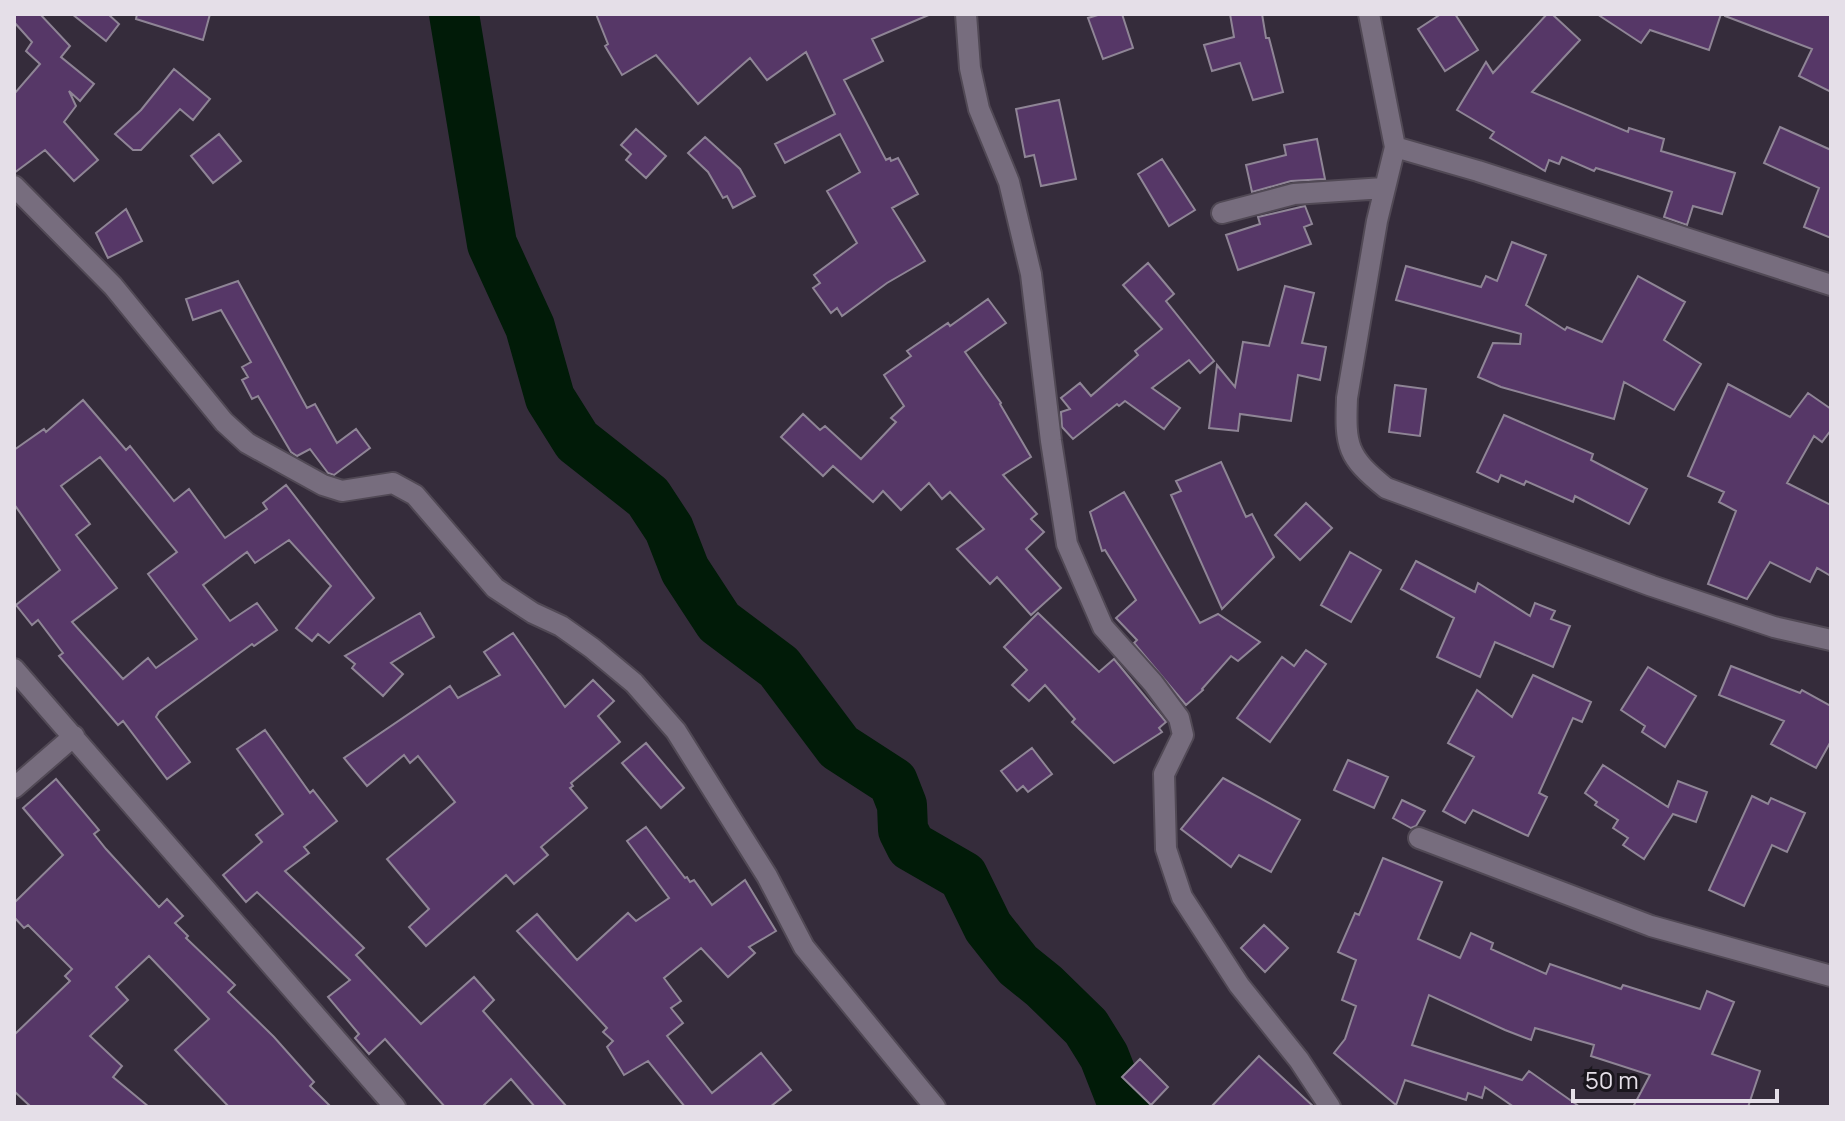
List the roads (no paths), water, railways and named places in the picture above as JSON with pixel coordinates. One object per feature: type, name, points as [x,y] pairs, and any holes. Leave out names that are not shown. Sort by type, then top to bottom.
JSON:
[{"type":"street","points":[[966,14],[970,68],[979,109],[1009,182],[1031,274],[1067,544],[1103,627],[1153,683],[1179,718],[1183,735],[1164,774],[1166,849],[1182,897],[1239,985],[1299,1060],[1330,1107]]},
{"type":"street","points":[[1369,14],[1395,147],[1384,188],[1347,398],[1349,450],[1364,470],[1386,488],[1425,505],[1774,627],[1831,640]]},
{"type":"street","points":[[1395,147],[1831,285]]},
{"type":"street","points":[[14,186],[113,286],[224,422],[247,443],[323,485],[342,491],[393,483],[404,487],[415,495],[495,588],[533,613],[561,626],[634,683],[676,731],[712,785],[767,876],[804,947],[935,1107]]},
{"type":"street","points":[[1222,213],[1294,194],[1384,188]]},
{"type":"street","points":[[14,669],[395,1107]]},
{"type":"street","points":[[14,788],[74,736]]},
{"type":"street","points":[[1419,838],[1651,926],[1831,976]]},
{"type":"waterway","points":[[454,14],[492,244],[530,327],[550,398],[577,441],[648,497],[669,529],[685,570],[719,622],[779,667],[839,747],[893,782],[902,805],[903,830],[911,846],[963,876],[988,927],[1018,965],[1086,1027],[1104,1056],[1124,1107]]}]
